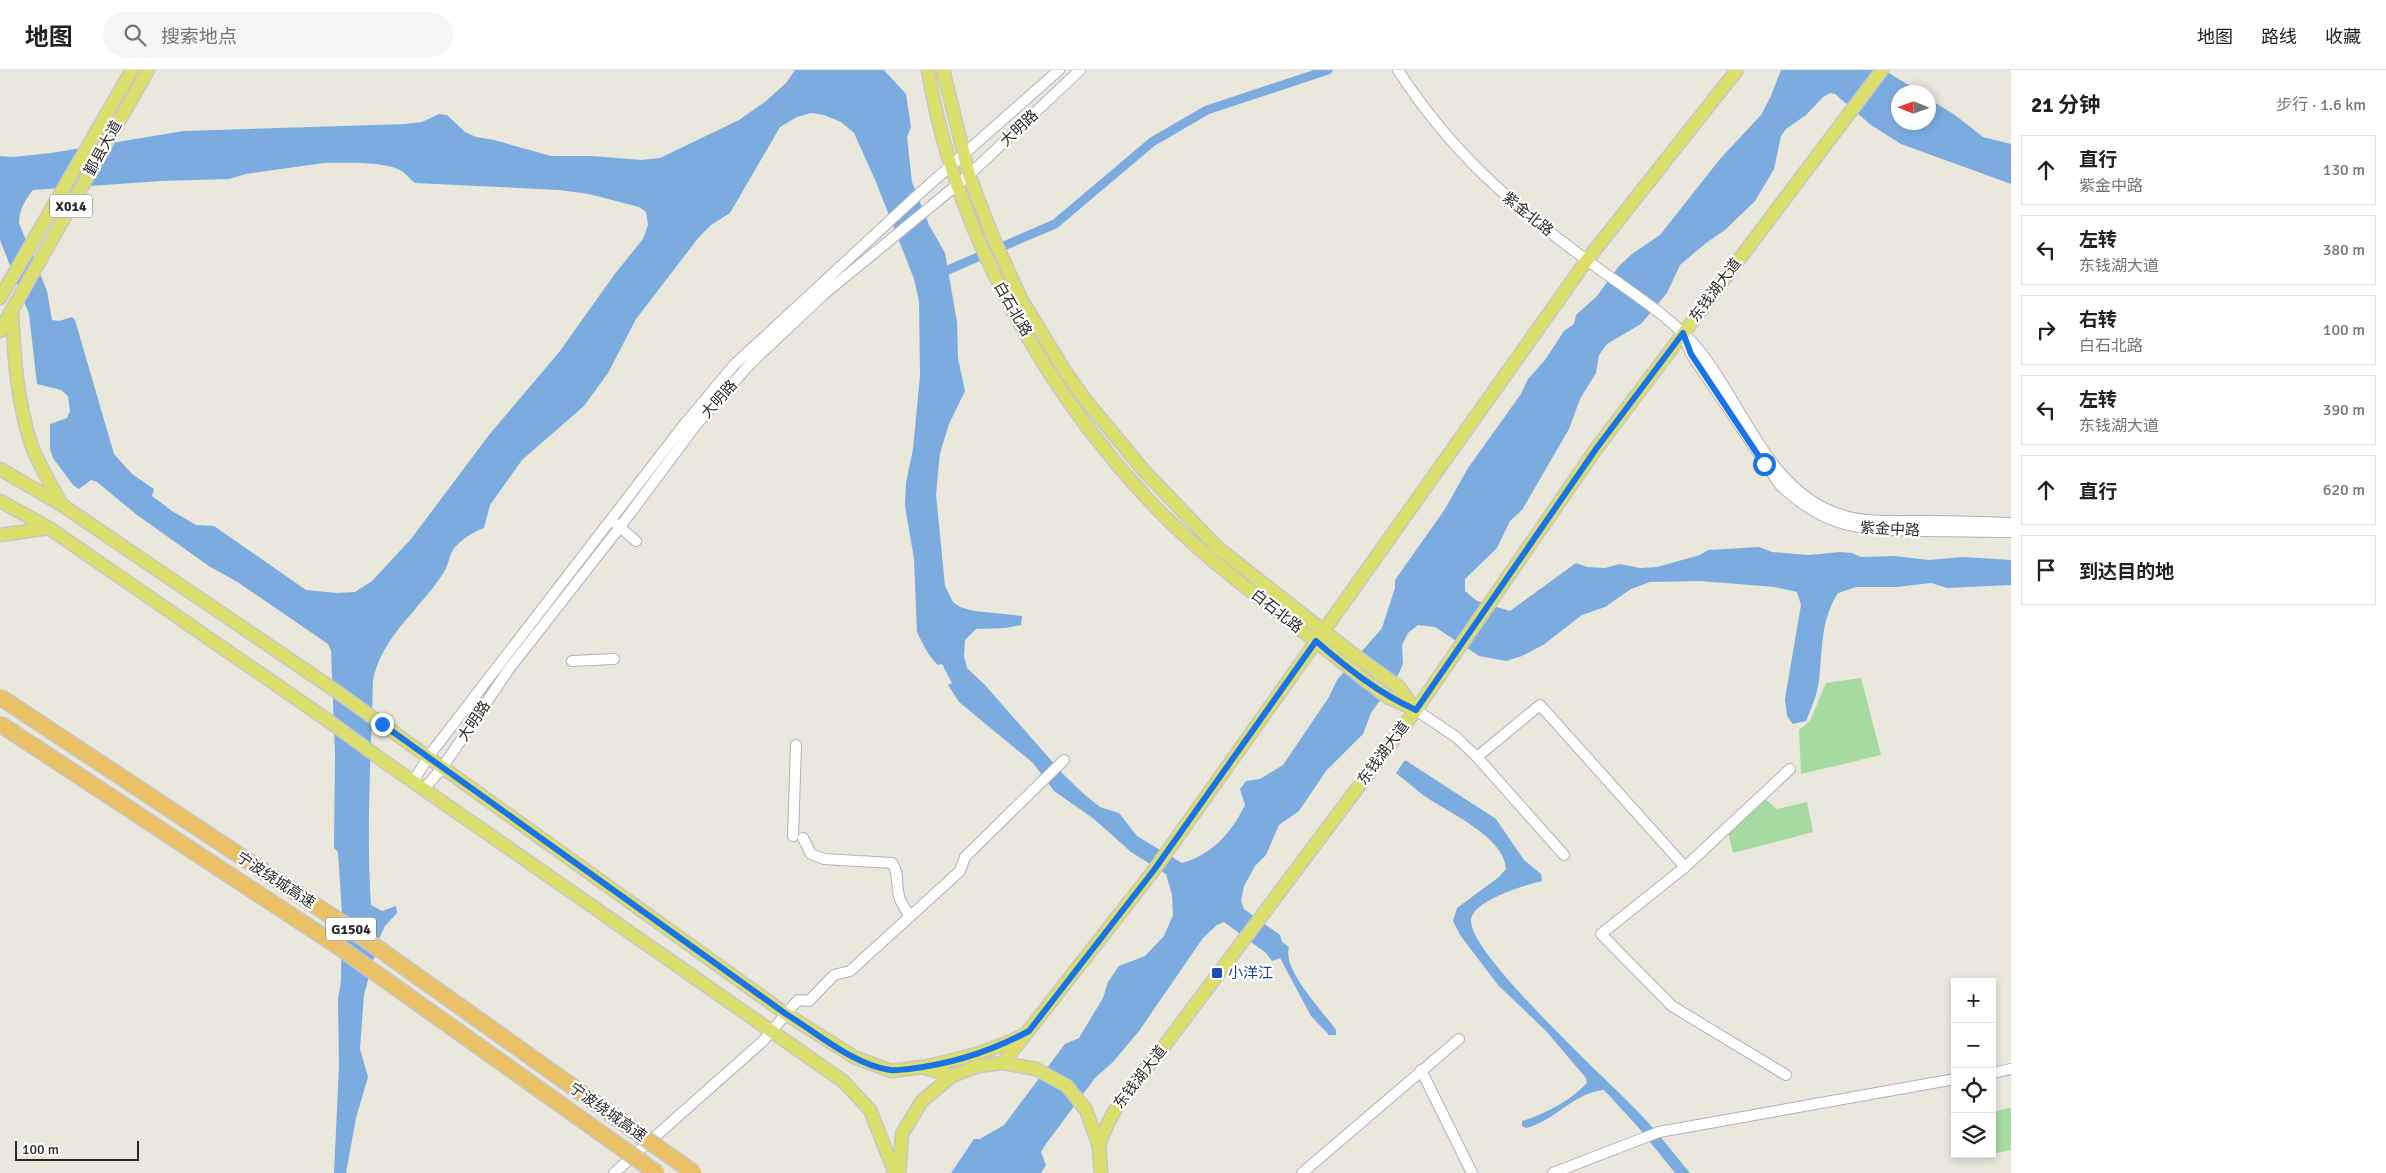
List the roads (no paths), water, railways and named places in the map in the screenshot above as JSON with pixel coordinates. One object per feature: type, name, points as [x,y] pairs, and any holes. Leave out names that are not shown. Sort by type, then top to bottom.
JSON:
[{"type":"highway","name":"宁波绕城高速","points":[[0,698],[352,929],[694,1173]]},
{"type":"highway","name":"宁波绕城高速","points":[[0,724],[339,947],[656,1173]]},
{"type":"main road","name":"鄞县大道","points":[[0,298],[132,70]]},
{"type":"main road","name":"鄞县大道","points":[[0,332],[148,70]]},
{"type":"main road","name":"白石北路","points":[[928,70],[950,166],[994,276],[1016,315],[1078,413],[1133,481],[1164,515],[1211,559],[1320,636],[1349,651],[1399,687],[1416,710]]},
{"type":"main road","name":"白石北路","points":[[943,70],[969,175],[1007,269],[1022,299],[1063,368],[1104,424],[1145,472],[1218,548],[1320,636],[1342,663],[1389,698],[1416,710]]},
{"type":"main road","points":[[1003,1063],[1154,870],[1587,260],[1737,70]]},
{"type":"main road","name":"东钱湖大道","points":[[1098,1146],[1105,1125],[1123,1096],[1162,1049],[1416,710],[1596,449],[1882,70]]},
{"type":"main road","points":[[14,307],[15,373],[31,442],[41,468],[62,505]]},
{"type":"main road","points":[[0,469],[62,505],[336,691],[786,1014],[854,1058],[891,1071],[922,1068],[970,1057],[1002,1046],[1029,1031]]},
{"type":"main road","points":[[0,501],[49,528],[333,724],[843,1082],[870,1110],[897,1173]]},
{"type":"main road","points":[[0,535],[49,528]]},
{"type":"main road","points":[[897,1173],[902,1134],[922,1101],[952,1076],[978,1066],[1003,1063],[1036,1069],[1067,1086],[1086,1110],[1098,1146],[1101,1173]]},
{"type":"main road","points":[[922,1068],[952,1076]]},
{"type":"street","name":"大明路","points":[[419,786],[442,768],[509,669],[616,524],[683,426],[734,365],[922,191],[1059,70]]},
{"type":"street","name":"大明路","points":[[419,786],[428,757],[696,425],[750,364],[823,295],[969,175],[1080,70]]},
{"type":"street","name":"紫金北路","points":[[1398,70],[1432,118],[1485,177],[1512,203],[1683,333]]},
{"type":"street","name":"紫金中路","points":[[1683,333],[1699,349],[1785,478],[1802,494],[1825,509],[1859,520],[1872,521],[2011,523]]},
{"type":"street","name":"紫金中路","points":[[1683,333],[1691,354],[1764,464],[1780,485],[1805,507],[1832,521],[1867,530],[2011,532]]},
{"type":"street","points":[[616,524],[636,541]]},
{"type":"street","points":[[572,661],[614,659]]},
{"type":"street","points":[[1477,757],[1540,705],[1685,867]]},
{"type":"street","points":[[1416,710],[1456,737],[1477,757],[1564,856]]},
{"type":"street","points":[[796,745],[798,837],[811,854],[824,859],[892,863],[897,870],[897,888],[900,900],[910,917]]},
{"type":"street","points":[[614,1173],[771,1033],[798,1000],[808,1001],[834,975],[850,972],[910,917],[960,871],[965,857],[1060,763]]},
{"type":"street","points":[[1786,1075],[1672,1006],[1601,934],[1685,867],[1790,769]]},
{"type":"street","points":[[1302,1173],[1459,1039]]},
{"type":"street","points":[[1996,1072],[2011,1069]]},
{"type":"street","points":[[1422,1070],[1472,1173]]},
{"type":"street","points":[[1553,1173],[1659,1132],[1951,1080]]},
{"type":"water","points":[[795,70],[884,70],[906,94],[911,127],[907,137],[912,182],[929,225],[945,253],[957,322],[958,358],[965,391],[949,424],[940,453],[936,494],[945,586],[953,602],[960,607],[974,611],[1022,616],[1021,625],[1006,628],[976,629],[965,640],[964,656],[967,668],[985,685],[1063,774],[1085,795],[1100,807],[1119,813],[1137,836],[1182,863],[1212,848],[1227,833],[1245,805],[1240,789],[1246,781],[1260,779],[1283,765],[1329,697],[1337,680],[1382,628],[1395,588],[1395,580],[1445,509],[1468,468],[1521,394],[1528,379],[1545,360],[1564,331],[1574,324],[1576,315],[1597,296],[1619,266],[1632,254],[1660,235],[1720,159],[1761,115],[1781,70],[1884,70],[1909,85],[1891,85],[1891,130],[1936,130],[1936,103],[1955,115],[1983,137],[2011,144],[2011,184],[1901,144],[1871,125],[1835,94],[1830,93],[1823,97],[1806,115],[1786,129],[1781,136],[1774,169],[1755,201],[1725,230],[1680,265],[1667,293],[1641,324],[1607,344],[1599,355],[1596,373],[1580,399],[1569,429],[1522,510],[1510,521],[1497,548],[1465,579],[1465,591],[1477,601],[1510,611],[1576,563],[1587,567],[1605,568],[1620,564],[1640,568],[1657,567],[1700,555],[1708,550],[1759,547],[1772,552],[1809,555],[1840,552],[1852,553],[1861,557],[1894,556],[1929,560],[1962,557],[2011,560],[2011,585],[1947,588],[1931,583],[1897,587],[1856,587],[1838,593],[1832,603],[1825,624],[1819,680],[1814,701],[1806,721],[1793,724],[1787,716],[1785,699],[1801,605],[1797,592],[1775,587],[1700,581],[1650,582],[1631,589],[1605,607],[1582,615],[1543,645],[1522,656],[1506,661],[1479,656],[1435,627],[1418,625],[1408,633],[1402,645],[1403,664],[1398,675],[1371,713],[1363,734],[1326,771],[1299,811],[1279,825],[1266,855],[1255,866],[1244,886],[1241,901],[1244,909],[1280,935],[1282,942],[1289,947],[1288,956],[1297,978],[1336,1030],[1336,1035],[1329,1035],[1311,1016],[1280,958],[1272,961],[1266,953],[1224,922],[1217,925],[1203,938],[1139,1031],[1113,1062],[1095,1078],[1046,1144],[1041,1152],[1046,1165],[1041,1173],[951,1173],[974,1139],[980,1139],[1004,1125],[1065,1044],[1079,1038],[1103,998],[1108,982],[1119,966],[1145,956],[1164,936],[1173,915],[1172,895],[1166,874],[1131,852],[1094,819],[1054,791],[1033,763],[959,702],[948,685],[952,683],[942,664],[938,665],[931,658],[917,632],[914,559],[905,506],[906,483],[913,449],[920,376],[919,301],[914,279],[876,182],[854,133],[841,122],[824,115],[811,113],[797,117],[780,127],[730,213],[711,225],[699,237],[636,319],[608,373],[584,406],[522,460],[490,505],[484,528],[476,531],[455,547],[444,572],[393,636],[377,665],[373,681],[369,793],[371,905],[382,911],[396,906],[397,913],[385,926],[379,939],[364,995],[360,1049],[368,1077],[356,1118],[346,1173],[334,1173],[339,1066],[338,999],[341,981],[342,913],[338,852],[334,848],[335,754],[331,651],[328,644],[239,583],[209,566],[137,515],[97,482],[91,480],[79,489],[73,485],[53,458],[50,449],[50,424],[67,418],[70,411],[68,396],[61,390],[37,384],[29,314],[0,240],[0,156],[13,157],[51,153],[184,131],[406,124],[422,122],[439,114],[447,115],[465,132],[476,137],[494,140],[551,156],[592,156],[641,160],[660,158],[739,120],[766,101],[786,83]],"holes":[[[324,163],[365,163],[396,168],[415,183],[559,190],[589,194],[639,207],[646,212],[648,225],[643,239],[614,275],[560,351],[489,435],[411,539],[372,581],[355,592],[337,593],[306,590],[214,526],[196,525],[172,511],[152,496],[154,489],[132,474],[114,454],[75,320],[72,317],[59,321],[52,320],[47,291],[19,223],[20,214],[23,205],[33,190],[161,181],[229,179],[246,174]]]},
{"type":"water","points":[[1405,760],[1496,819],[1524,860],[1541,874],[1542,881],[1501,894],[1474,912],[1471,919],[1476,936],[1492,960],[1516,989],[1644,1118],[1690,1173],[1675,1173],[1638,1127],[1604,1090],[1593,1092],[1573,1101],[1546,1120],[1526,1128],[1522,1126],[1522,1121],[1548,1111],[1573,1096],[1587,1083],[1586,1078],[1546,1031],[1498,985],[1460,935],[1453,921],[1457,908],[1499,877],[1506,869],[1503,857],[1486,836],[1460,817],[1423,795],[1396,773]]},
{"type":"waterway","points":[[936,275],[1055,224],[1152,142],[1207,110],[1328,70]]},
{"type":"place","name":"小洋江","points":[[1217,973]]}]
